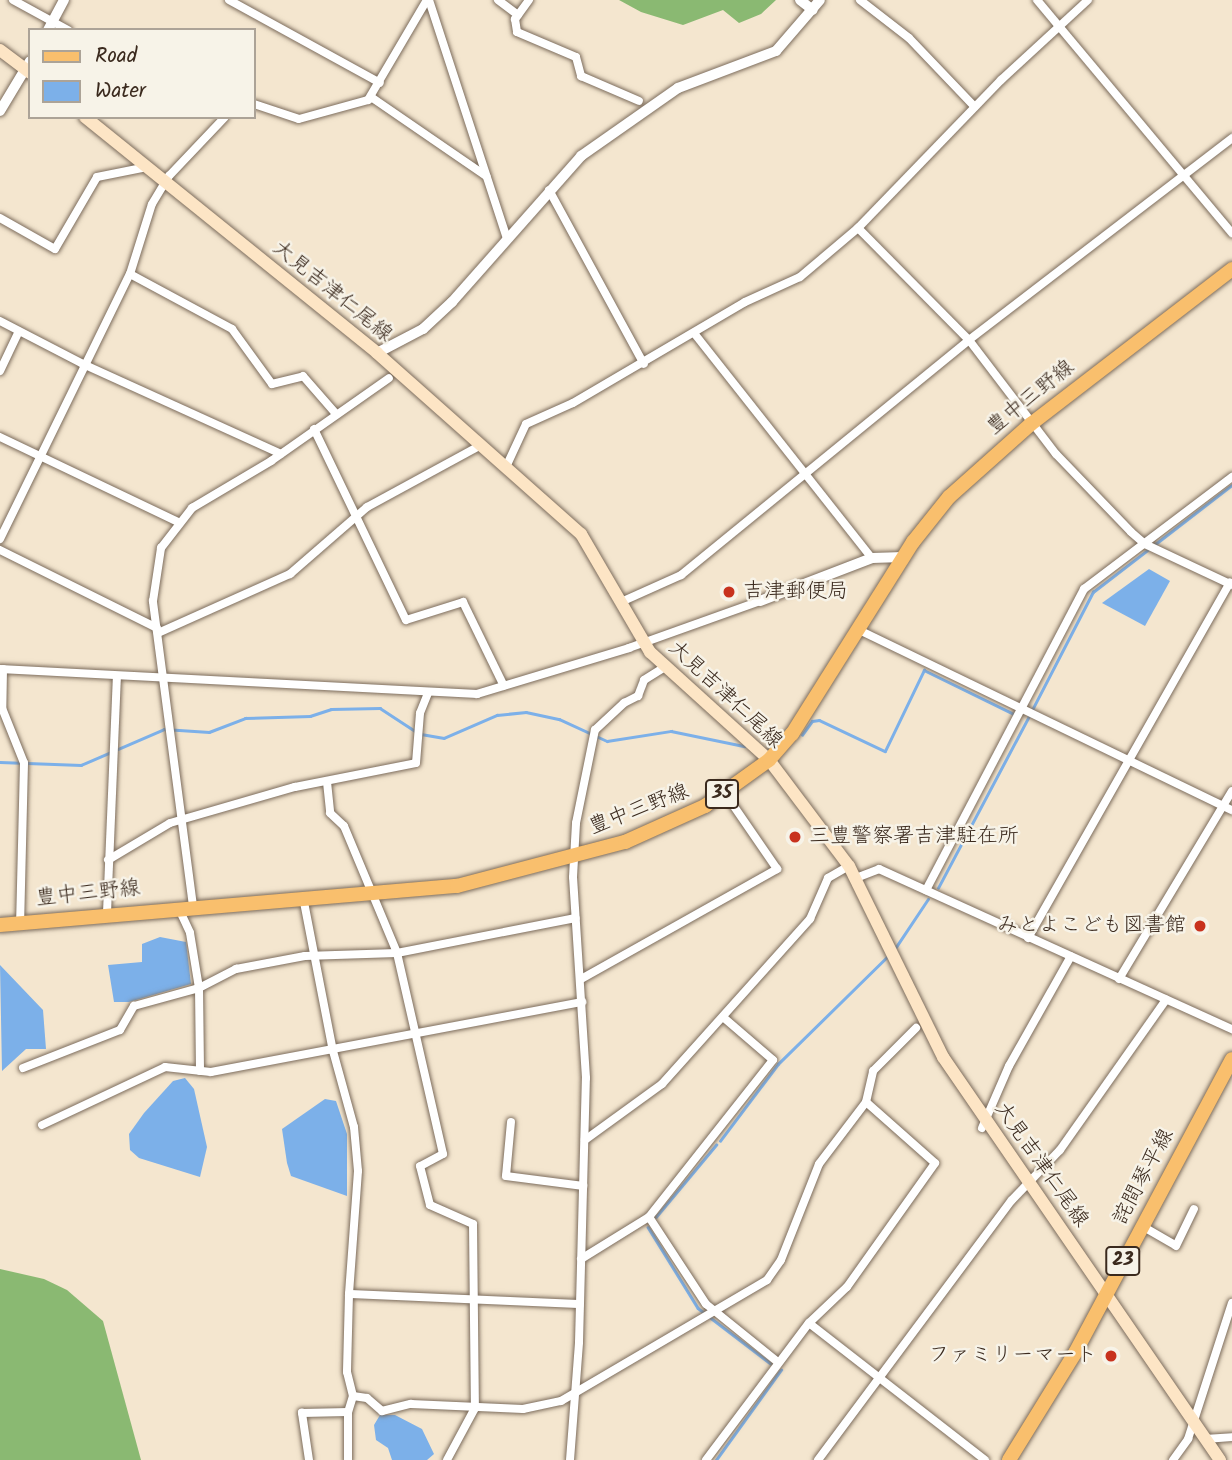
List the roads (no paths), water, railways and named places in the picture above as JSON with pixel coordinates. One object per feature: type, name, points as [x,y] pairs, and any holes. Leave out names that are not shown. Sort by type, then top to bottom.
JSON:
[{"type":"main road","points":[[0,50],[28,68]]},
{"type":"main road","name":"大見吉津仁尾線","points":[[87,119],[377,353],[581,534],[644,643],[665,667],[769,760],[849,866],[943,1057],[984,1123],[1030,1180],[1220,1460]]},
{"type":"main road","name":"豊中三野線","points":[[0,925],[186,906],[373,895],[477,883],[658,829],[769,760],[812,708],[903,557],[949,497],[1031,424],[1232,269]]},
{"type":"main road","name":"詫間琴平線","points":[[1009,1460],[1106,1293],[1232,1059]]},
{"type":"street","points":[[13,0],[50,25],[64,0]]},
{"type":"street","points":[[229,0],[380,83]]},
{"type":"street","points":[[256,105],[299,119],[371,97],[428,0]]},
{"type":"street","points":[[428,0],[507,239]]},
{"type":"street","points":[[498,0],[518,15]]},
{"type":"street","points":[[529,0],[513,27],[517,32],[576,57],[581,76],[639,101]]},
{"type":"street","points":[[377,353],[423,330],[581,156],[678,88],[776,51],[816,5],[800,0]]},
{"type":"street","points":[[860,0],[909,38],[975,107]]},
{"type":"street","points":[[1037,0],[1232,233]]},
{"type":"street","points":[[506,467],[526,424],[644,364],[694,333],[800,277],[858,228],[975,107],[1088,0]]},
{"type":"street","points":[[0,111],[28,68]]},
{"type":"street","points":[[371,97],[486,176]]},
{"type":"street","points":[[0,539],[83,364],[130,274],[152,204],[165,182],[223,119]]},
{"type":"street","points":[[621,602],[681,575],[807,475],[969,340],[1232,138]]},
{"type":"street","points":[[0,218],[54,249],[97,177],[147,167]]},
{"type":"street","points":[[549,190],[644,364]]},
{"type":"street","points":[[858,228],[969,340],[1031,424],[1095,497],[1145,544],[1231,583],[1127,759],[1028,938]]},
{"type":"street","points":[[130,274],[232,329],[272,384],[303,376],[336,414]]},
{"type":"street","points":[[0,321],[83,364],[281,454]]},
{"type":"street","points":[[0,371],[19,331]]},
{"type":"street","points":[[694,333],[872,558]]},
{"type":"street","points":[[200,1071],[199,988],[186,906],[184,821],[153,580],[161,548],[178,522],[389,378]]},
{"type":"street","points":[[314,429],[354,519],[406,620],[463,602],[504,685]]},
{"type":"street","points":[[0,437],[178,522]]},
{"type":"street","points":[[158,631],[290,574],[354,519],[388,494],[481,444]]},
{"type":"street","points":[[926,890],[1084,589],[1232,477]]},
{"type":"street","points":[[0,550],[158,631]]},
{"type":"street","points":[[20,922],[24,763],[2,708],[2,669],[117,678],[477,694],[644,643],[872,558],[903,557]]},
{"type":"street","points":[[859,630],[1228,808]]},
{"type":"street","points":[[570,1460],[580,1304],[585,1140],[582,1002],[574,856],[581,790],[595,730],[624,703],[638,696],[643,680],[665,667]]},
{"type":"street","points":[[107,913],[117,678]]},
{"type":"street","points":[[108,860],[146,834],[184,821],[295,787],[416,763],[420,713],[428,693]]},
{"type":"street","points":[[327,782],[330,813],[344,826],[397,953],[443,1154],[420,1166],[430,1205],[473,1224],[475,1408],[447,1460]]},
{"type":"street","points":[[581,979],[777,869],[722,789]]},
{"type":"street","points":[[1119,979],[1228,808],[1232,791]]},
{"type":"street","points":[[585,1140],[662,1084],[810,919],[828,878],[849,866]]},
{"type":"street","points":[[856,878],[879,869],[1232,1029]]},
{"type":"street","points":[[303,898],[332,1049],[354,1127],[358,1171],[349,1294],[347,1372],[353,1396],[348,1412],[348,1460]]},
{"type":"street","points":[[23,1068],[120,1030],[134,1006],[199,988],[236,970],[315,958],[397,953],[576,918]]},
{"type":"street","points":[[984,1123],[1009,1066],[1072,956]]},
{"type":"street","points":[[818,1460],[1030,1180],[1060,1150],[1166,1000]]},
{"type":"street","points":[[42,1125],[165,1067],[200,1071],[414,1035],[582,1002]]},
{"type":"street","points":[[581,1259],[649,1217],[773,1060],[723,1017]]},
{"type":"street","points":[[353,1396],[368,1398],[382,1411],[411,1404],[523,1409],[574,1397],[772,1274],[820,1164],[866,1102],[876,1065],[916,1028]]},
{"type":"street","points":[[706,1460],[809,1323],[847,1287],[937,1161],[866,1102]]},
{"type":"street","points":[[511,1122],[506,1176],[583,1186]]},
{"type":"street","points":[[1142,1226],[1177,1246],[1194,1209]]},
{"type":"street","points":[[649,1217],[711,1311],[778,1362]]},
{"type":"street","points":[[349,1294],[580,1304]]},
{"type":"street","points":[[1173,1460],[1188,1439],[1192,1419],[1232,1303]]},
{"type":"street","points":[[809,1323],[985,1460]]},
{"type":"street","points":[[309,1460],[302,1413],[348,1412]]},
{"type":"street","points":[[1205,1439],[1232,1437]]},
{"type":"water","points":[[1149,569],[1170,581],[1145,626],[1102,603]]},
{"type":"water","points":[[160,937],[186,942],[191,984],[129,1002],[114,1002],[108,965],[142,962],[142,944]]},
{"type":"water","points":[[0,965],[43,1010],[46,1049],[26,1049],[2,1071]]},
{"type":"water","points":[[185,1078],[194,1089],[207,1147],[200,1177],[139,1158],[130,1150],[129,1134],[144,1113],[173,1081]]},
{"type":"water","points":[[325,1099],[336,1101],[347,1134],[347,1196],[291,1176],[287,1163],[282,1129]]},
{"type":"water","points":[[380,1415],[395,1415],[422,1429],[434,1454],[427,1460],[392,1460],[388,1448],[376,1440],[374,1425]]},
{"type":"waterway","points":[[1154,545],[1232,485]]},
{"type":"waterway","points":[[1032,710],[1093,592],[1149,549]]},
{"type":"waterway","points":[[802,735],[812,721],[819,720],[885,751],[924,670],[1014,714]]},
{"type":"waterway","points":[[0,762],[81,765],[164,729],[209,732],[245,718],[310,716],[331,709],[380,708],[415,731]]},
{"type":"waterway","points":[[421,734],[444,738],[497,715],[526,712],[559,719],[607,741],[671,731],[744,746]]},
{"type":"waterway","points":[[938,888],[1029,716]]},
{"type":"waterway","points":[[894,950],[928,899]]},
{"type":"waterway","points":[[720,1141],[778,1064],[889,955]]},
{"type":"waterway","points":[[656,1217],[716,1145]]},
{"type":"waterway","points":[[648,1227],[698,1308],[770,1363]]},
{"type":"waterway","points":[[716,1460],[781,1370]]},
{"type":"place","name":"吉津郵便局","points":[[729,592]]},
{"type":"place","name":"三豊警察署吉津駐在所","points":[[795,837]]},
{"type":"place","name":"みとよこども図書館","points":[[1200,926]]},
{"type":"place","name":"ファミリーマート","points":[[1111,1356]]}]
